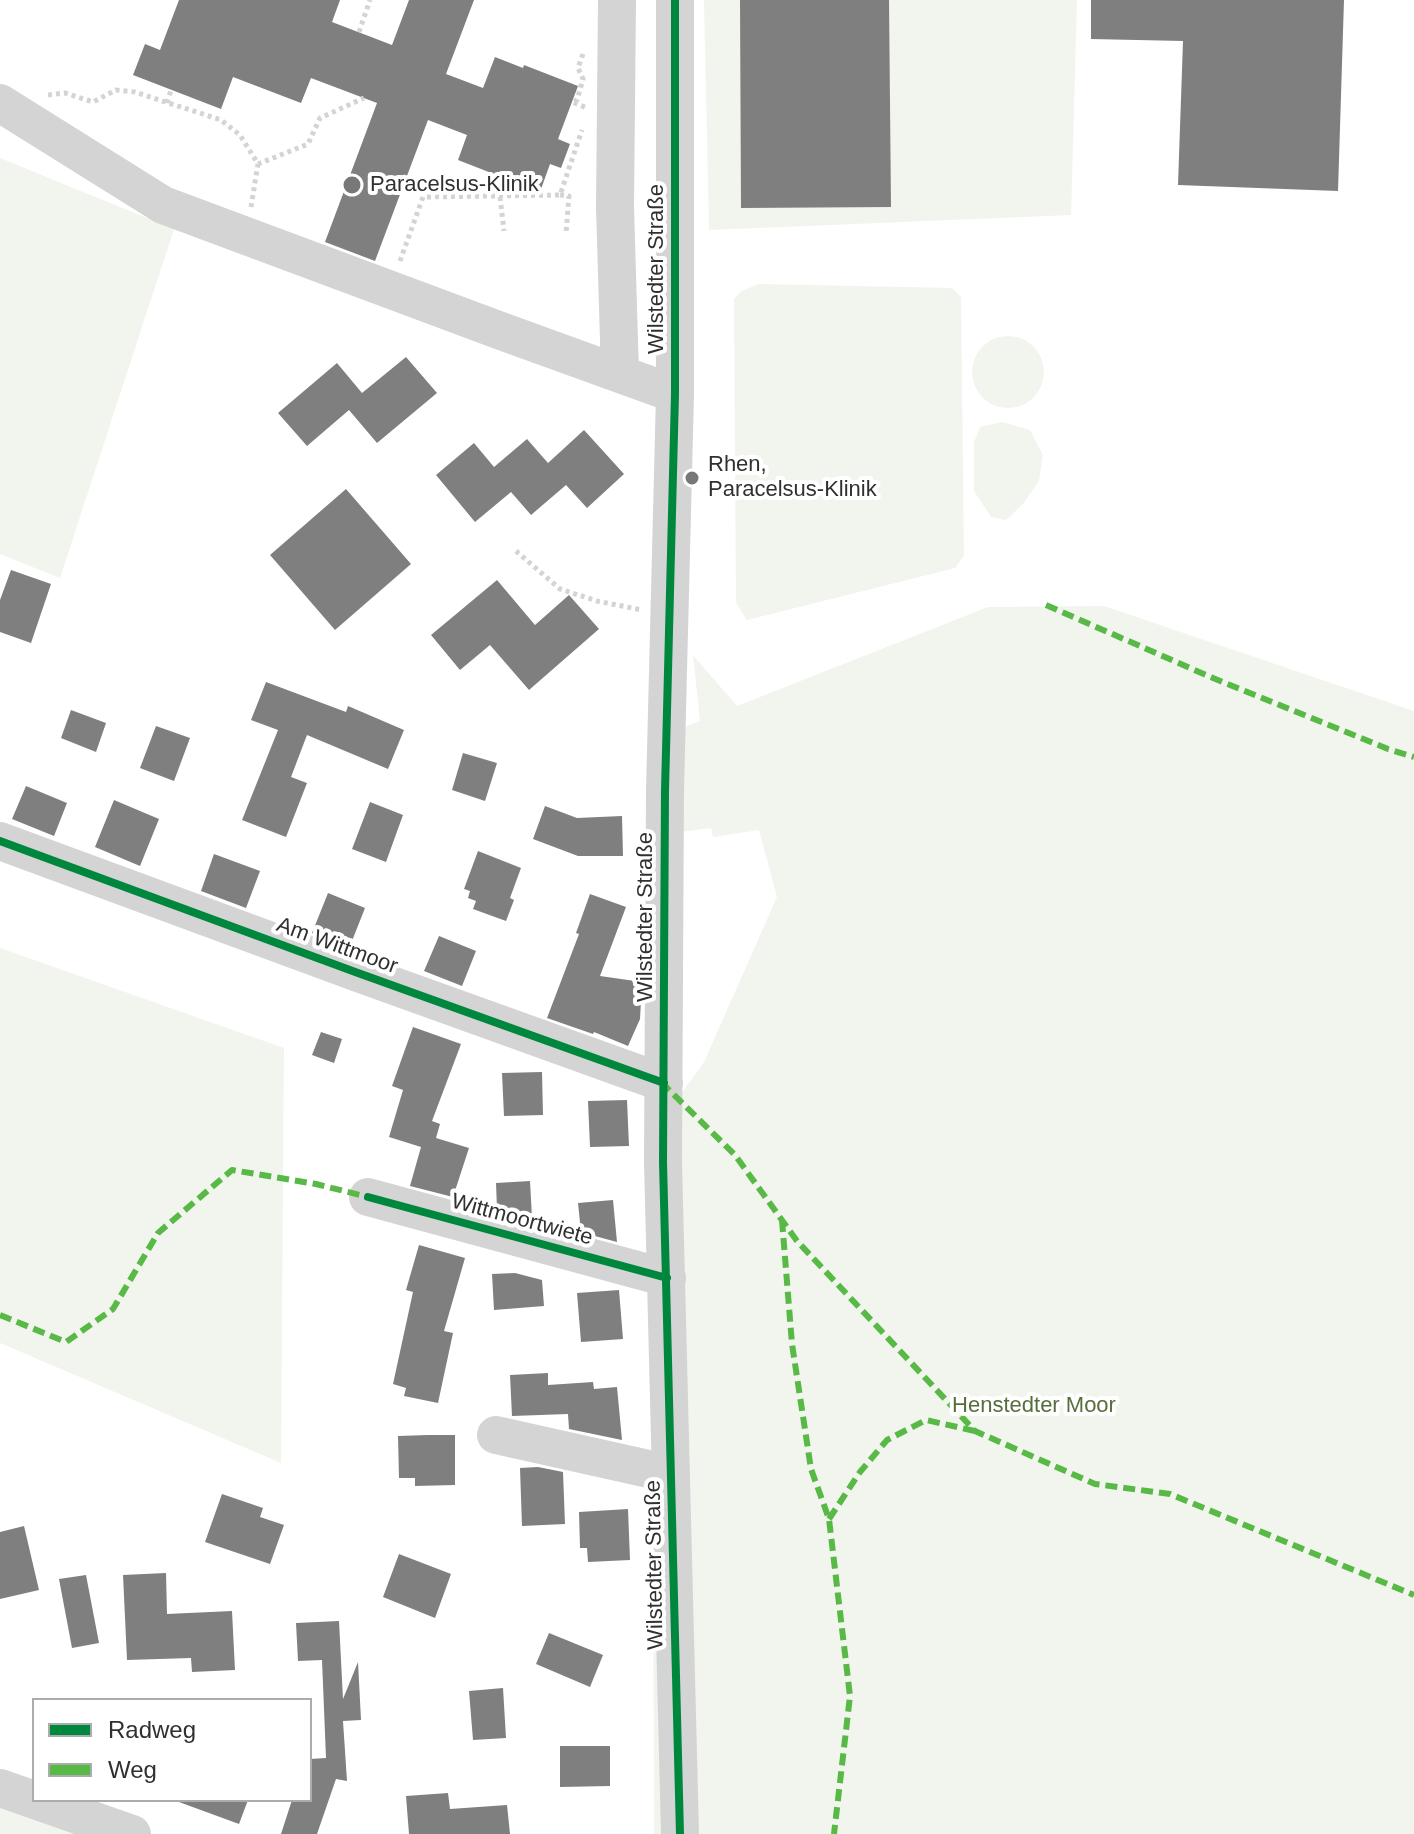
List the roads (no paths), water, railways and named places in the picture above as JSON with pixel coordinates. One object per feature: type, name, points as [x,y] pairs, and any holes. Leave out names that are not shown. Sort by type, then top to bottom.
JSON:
[{"type":"street","points":[[617,0],[602,113],[615,207],[620,374]]},
{"type":"street","name":"Wilstedter Straße","points":[[673,1],[675,394],[665,790],[663,1162],[680,1834]]},
{"type":"street","points":[[18,100],[163,205],[675,394]]},
{"type":"street","name":"Am Wittmoor","points":[[0,841],[664,1083]]},
{"type":"street","name":"Wittmoortwiete","points":[[368,1197],[667,1278]]},
{"type":"street","points":[[496,1435],[671,1474]]},
{"type":"street","points":[[0,1788],[32,1799]]},
{"type":"street","points":[[40,1802],[132,1834]]},
{"type":"place","name":"Paracelsus-Klinik","points":[[352,185]]},
{"type":"place","name":"Rhen, Paracelsus-Klinik","points":[[692,478]]},
{"type":"park label","name":"Henstedter Moor","points":[[1034,1406]]}]
